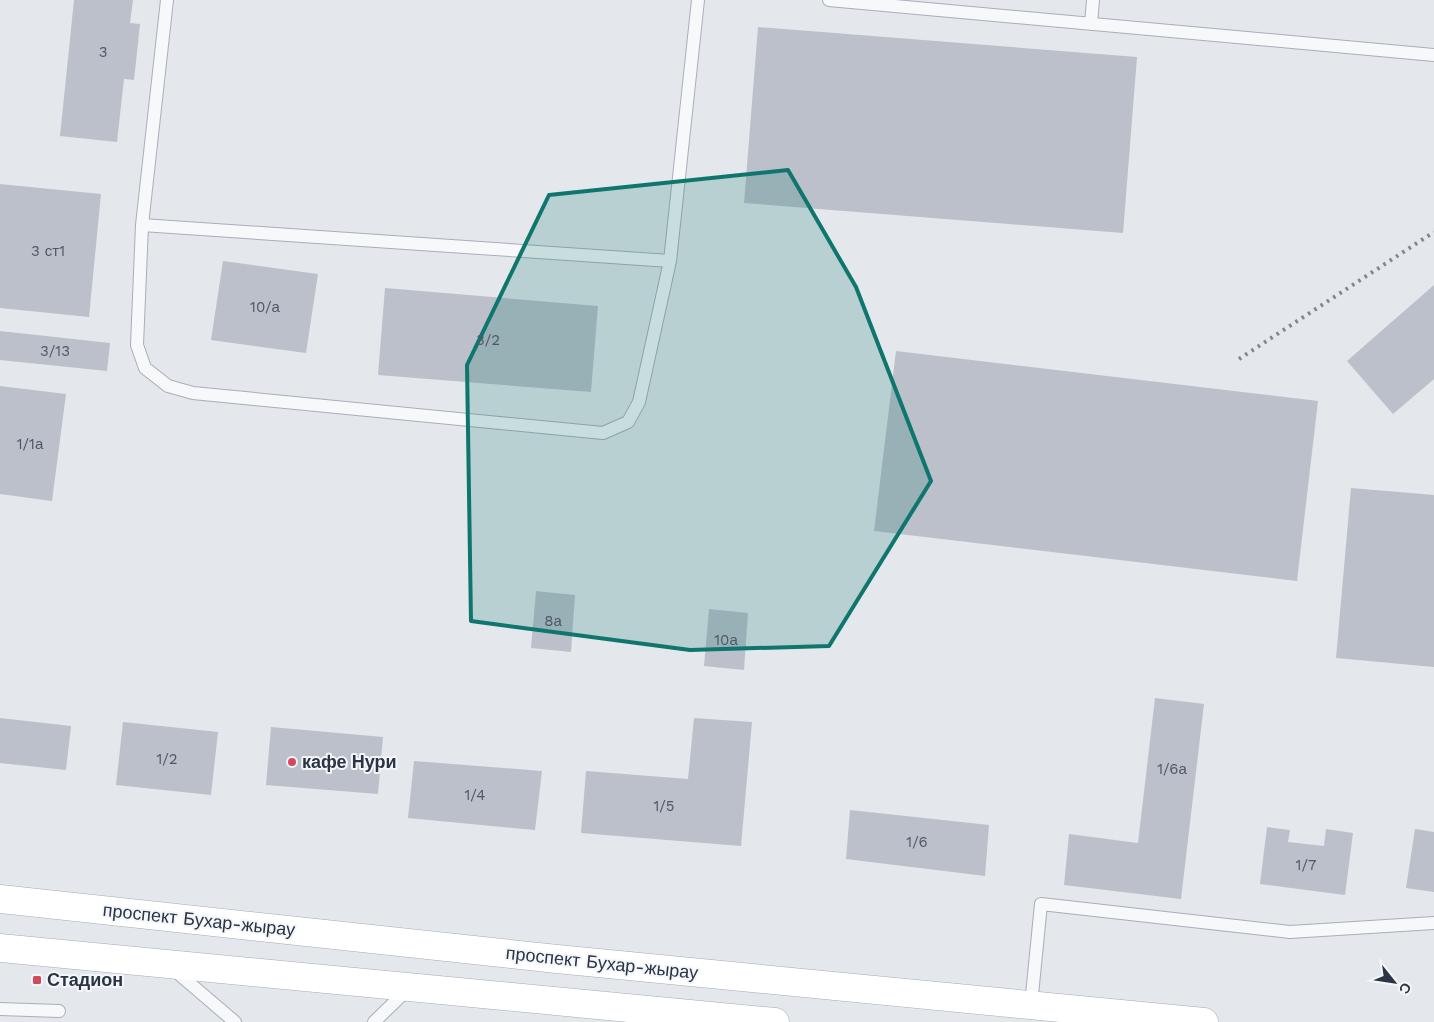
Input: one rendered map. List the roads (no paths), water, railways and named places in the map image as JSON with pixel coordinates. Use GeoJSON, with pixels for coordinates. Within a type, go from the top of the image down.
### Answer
{"type":"FeatureCollection","features":[{"type":"Feature","properties":{"kind":"main road","name":"проспект Бухар-жырау"},"geometry":{"type":"LineString","coordinates":[[0,899],[547,958],[1030,1013],[1204,1022]]}},
{"type":"Feature","properties":{"kind":"main road"},"geometry":{"type":"LineString","coordinates":[[0,948],[775,1022]]}},
{"type":"Feature","properties":{"kind":"lane"},"geometry":{"type":"LineString","coordinates":[[167,0],[142,226],[137,345],[145,368],[168,386],[193,393],[603,433],[628,422],[639,402],[670,261],[698,0]]}},
{"type":"Feature","properties":{"kind":"lane"},"geometry":{"type":"LineString","coordinates":[[829,0],[1434,55]]}},
{"type":"Feature","properties":{"kind":"lane"},"geometry":{"type":"LineString","coordinates":[[1091,24],[1093,0]]}},
{"type":"Feature","properties":{"kind":"lane"},"geometry":{"type":"LineString","coordinates":[[142,226],[670,261]]}},
{"type":"Feature","properties":{"kind":"lane"},"geometry":{"type":"LineString","coordinates":[[1030,1013],[1041,904],[1290,932],[1434,923]]}},
{"type":"Feature","properties":{"kind":"lane"},"geometry":{"type":"LineString","coordinates":[[167,964],[235,1022]]}},
{"type":"Feature","properties":{"kind":"lane"},"geometry":{"type":"LineString","coordinates":[[374,1022],[410,987]]}},
{"type":"Feature","properties":{"kind":"lane"},"geometry":{"type":"LineString","coordinates":[[0,1009],[59,1011]]}},
{"type":"Feature","properties":{"kind":"railway"},"geometry":{"type":"LineString","coordinates":[[1239,359],[1434,232]]}},
{"type":"Feature","properties":{"kind":"place","name":"кафе Нури"},"geometry":{"type":"Point","coordinates":[292,762]}},
{"type":"Feature","properties":{"kind":"place","name":"Стадион"},"geometry":{"type":"Point","coordinates":[37,980]}}]}
